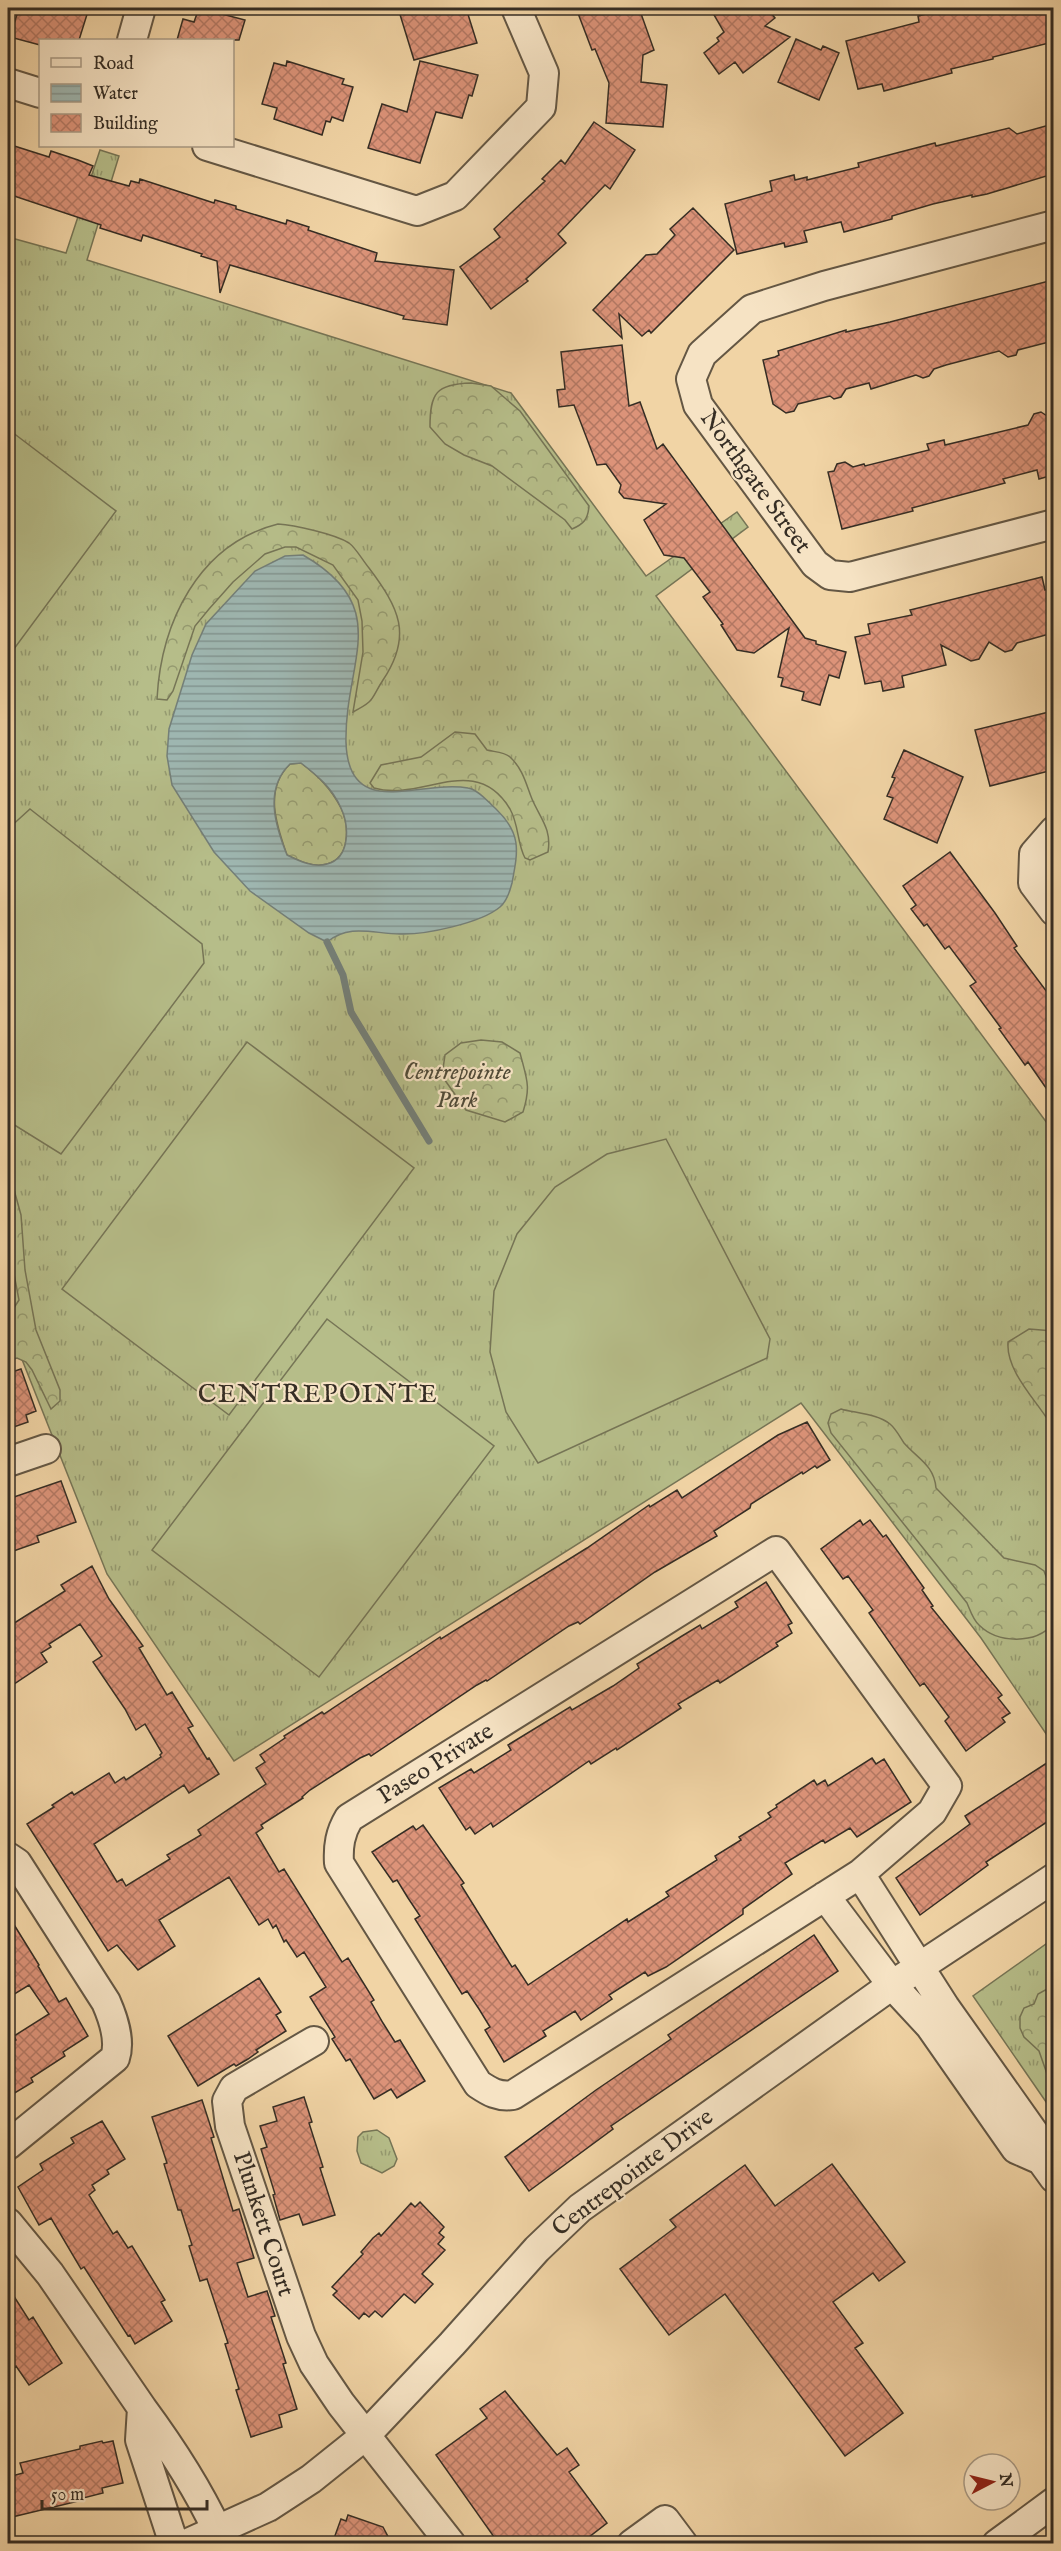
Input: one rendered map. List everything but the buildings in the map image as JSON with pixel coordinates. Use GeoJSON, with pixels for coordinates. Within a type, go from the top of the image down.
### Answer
{"type":"FeatureCollection","features":[{"type":"Feature","properties":{"kind":"street"},"geometry":{"type":"LineString","coordinates":[[132,39],[141,8]]}},
{"type":"Feature","properties":{"kind":"street"},"geometry":{"type":"LineString","coordinates":[[210,147],[417,211],[455,196],[541,107],[544,74],[516,8]]}},
{"type":"Feature","properties":{"kind":"street"},"geometry":{"type":"LineString","coordinates":[[8,83],[39,93]]}},
{"type":"Feature","properties":{"kind":"street","name":"Northgate Street"},"geometry":{"type":"LineString","coordinates":[[1053,225],[824,286],[752,309],[702,354],[692,379],[698,405],[815,564],[830,575],[850,577],[1053,524]]}},
{"type":"Feature","properties":{"kind":"street"},"geometry":{"type":"LineString","coordinates":[[1053,831],[1034,854],[1033,883],[1053,911]]}},
{"type":"Feature","properties":{"kind":"street"},"geometry":{"type":"LineString","coordinates":[[8,1462],[46,1449]]}},
{"type":"Feature","properties":{"kind":"street","name":"Paseo Private"},"geometry":{"type":"LineString","coordinates":[[776,1551],[947,1786],[932,1812],[860,1874],[513,2095],[502,2096],[478,2084],[355,1890],[339,1863],[338,1850],[340,1837],[349,1818],[776,1551]]}},
{"type":"Feature","properties":{"kind":"street"},"geometry":{"type":"LineString","coordinates":[[8,1857],[17,1863],[106,2002],[113,2017],[117,2047],[115,2058],[8,2145]]}},
{"type":"Feature","properties":{"kind":"street"},"geometry":{"type":"LineString","coordinates":[[860,1874],[945,2007],[1037,2137],[1047,2169]]}},
{"type":"Feature","properties":{"kind":"street","name":"Centrepointe Drive"},"geometry":{"type":"LineString","coordinates":[[186,2544],[268,2507],[311,2479],[366,2435],[452,2344],[530,2255],[580,2208],[892,1985],[1053,1878]]}},
{"type":"Feature","properties":{"kind":"street"},"geometry":{"type":"LineString","coordinates":[[825,1896],[892,1985],[930,2026],[1016,2149],[1047,2169]]}},
{"type":"Feature","properties":{"kind":"street","name":"Plunkett Court"},"geometry":{"type":"LineString","coordinates":[[314,2041],[234,2088],[227,2101],[230,2126],[301,2336],[314,2364],[451,2544]]}},
{"type":"Feature","properties":{"kind":"street"},"geometry":{"type":"LineString","coordinates":[[8,2223],[50,2274],[161,2433],[205,2505],[217,2530]]}},
{"type":"Feature","properties":{"kind":"street"},"geometry":{"type":"LineString","coordinates":[[142,2408],[140,2440],[174,2544]]}},
{"type":"Feature","properties":{"kind":"street"},"geometry":{"type":"LineString","coordinates":[[1010,2540],[1053,2502]]}},
{"type":"Feature","properties":{"kind":"street"},"geometry":{"type":"LineString","coordinates":[[632,2544],[665,2520],[683,2544]]}},
{"type":"Feature","properties":{"kind":"green space","name":"Centrepointe Park"},"geometry":{"type":"Polygon","coordinates":[[[100,150],[119,156],[87,260],[511,393],[646,576],[737,512],[748,527],[656,596],[1053,1131],[1053,1744],[981,1638],[801,1403],[234,1761],[107,1574],[8,1324],[8,237],[66,253],[100,150]]]}},
{"type":"Feature","properties":{"kind":"green space"},"geometry":{"type":"Polygon","coordinates":[[[471,383],[491,386],[520,411],[589,506],[588,514],[580,525],[572,529],[565,520],[492,466],[464,455],[445,444],[430,427],[431,406],[437,393],[443,388],[471,383]]]}},
{"type":"Feature","properties":{"kind":"green space"},"geometry":{"type":"Polygon","coordinates":[[[8,429],[116,511],[8,657],[8,429]]]}},
{"type":"Feature","properties":{"kind":"green space"},"geometry":{"type":"Polygon","coordinates":[[[278,524],[314,530],[349,543],[379,582],[395,609],[400,635],[398,649],[372,699],[353,712],[363,652],[362,621],[358,600],[333,565],[296,547],[285,547],[265,554],[233,582],[209,609],[195,626],[173,691],[167,700],[157,699],[166,642],[189,590],[206,568],[226,549],[250,534],[278,524]]]}},
{"type":"Feature","properties":{"kind":"green space"},"geometry":{"type":"Polygon","coordinates":[[[455,732],[475,734],[487,750],[505,754],[518,767],[545,824],[549,844],[548,852],[530,860],[525,858],[510,809],[496,792],[481,783],[447,782],[392,791],[374,788],[370,783],[381,765],[421,757],[455,732]]]}},
{"type":"Feature","properties":{"kind":"green space"},"geometry":{"type":"Polygon","coordinates":[[[301,763],[328,788],[344,815],[346,840],[344,848],[335,861],[327,864],[302,862],[287,855],[279,831],[275,807],[277,784],[290,764],[301,763]]]}},
{"type":"Feature","properties":{"kind":"green space"},"geometry":{"type":"Polygon","coordinates":[[[30,809],[202,944],[204,963],[61,1154],[8,1121],[8,829],[30,809]]]}},
{"type":"Feature","properties":{"kind":"green space"},"geometry":{"type":"Polygon","coordinates":[[[481,1040],[502,1042],[520,1053],[525,1070],[527,1096],[523,1112],[505,1122],[466,1110],[442,1076],[445,1055],[461,1043],[481,1040]]]}},
{"type":"Feature","properties":{"kind":"green space"},"geometry":{"type":"Polygon","coordinates":[[[247,1042],[414,1168],[229,1415],[62,1289],[247,1042]]]}},
{"type":"Feature","properties":{"kind":"green space"},"geometry":{"type":"Polygon","coordinates":[[[666,1139],[770,1339],[767,1358],[538,1463],[506,1412],[490,1352],[494,1291],[517,1234],[555,1187],[607,1154],[666,1139]]]}},
{"type":"Feature","properties":{"kind":"green space"},"geometry":{"type":"Polygon","coordinates":[[[8,1168],[21,1215],[25,1270],[36,1330],[60,1390],[60,1401],[51,1409],[26,1362],[17,1358],[8,1361],[8,1317],[19,1300],[8,1243],[8,1168]]]}},
{"type":"Feature","properties":{"kind":"green space"},"geometry":{"type":"Polygon","coordinates":[[[327,1319],[494,1446],[319,1677],[152,1550],[327,1319]]]}},
{"type":"Feature","properties":{"kind":"green space"},"geometry":{"type":"Polygon","coordinates":[[[1029,1329],[1053,1331],[1053,1421],[1046,1417],[1021,1382],[1008,1352],[1008,1342],[1029,1329]]]}},
{"type":"Feature","properties":{"kind":"green space"},"geometry":{"type":"Polygon","coordinates":[[[841,1409],[873,1416],[890,1424],[904,1443],[929,1468],[936,1488],[1004,1558],[1035,1565],[1044,1571],[1053,1595],[1053,1624],[1046,1631],[1027,1638],[1006,1638],[996,1636],[977,1623],[967,1603],[831,1433],[828,1423],[831,1414],[841,1409]]]}},
{"type":"Feature","properties":{"kind":"green space"},"geometry":{"type":"Polygon","coordinates":[[[1053,1939],[1053,2112],[973,1996],[1053,1939]]]}},
{"type":"Feature","properties":{"kind":"green space"},"geometry":{"type":"Polygon","coordinates":[[[1047,1989],[1053,1991],[1053,2018],[1049,2034],[1053,2044],[1053,2091],[1039,2051],[1024,2037],[1020,2028],[1020,2017],[1024,2008],[1034,2004],[1038,1994],[1047,1989]]]}},
{"type":"Feature","properties":{"kind":"green space"},"geometry":{"type":"Polygon","coordinates":[[[377,2130],[389,2138],[397,2159],[394,2166],[382,2173],[361,2163],[357,2151],[358,2137],[363,2132],[377,2130]]]}},
{"type":"Feature","properties":{"kind":"water"},"geometry":{"type":"Polygon","coordinates":[[[303,555],[331,575],[348,595],[357,616],[358,638],[347,714],[346,743],[350,767],[360,782],[373,790],[390,792],[449,787],[472,789],[496,809],[510,827],[516,843],[512,883],[504,902],[491,913],[467,923],[438,930],[411,934],[353,931],[336,936],[327,942],[309,933],[250,891],[214,852],[172,785],[167,756],[169,729],[192,655],[206,624],[255,571],[285,556],[303,555]],[[301,763],[290,764],[277,785],[274,808],[279,832],[287,855],[307,863],[327,864],[335,861],[344,848],[346,823],[344,815],[333,794],[324,783],[301,763]]]}},
{"type":"Feature","properties":{"kind":"waterway"},"geometry":{"type":"LineString","coordinates":[[327,942],[343,975],[351,1012],[429,1141]]}},
{"type":"Feature","properties":{"kind":"district","name":"CENTREPOINTE"},"geometry":{"type":"Point","coordinates":[318,1394]}}]}
